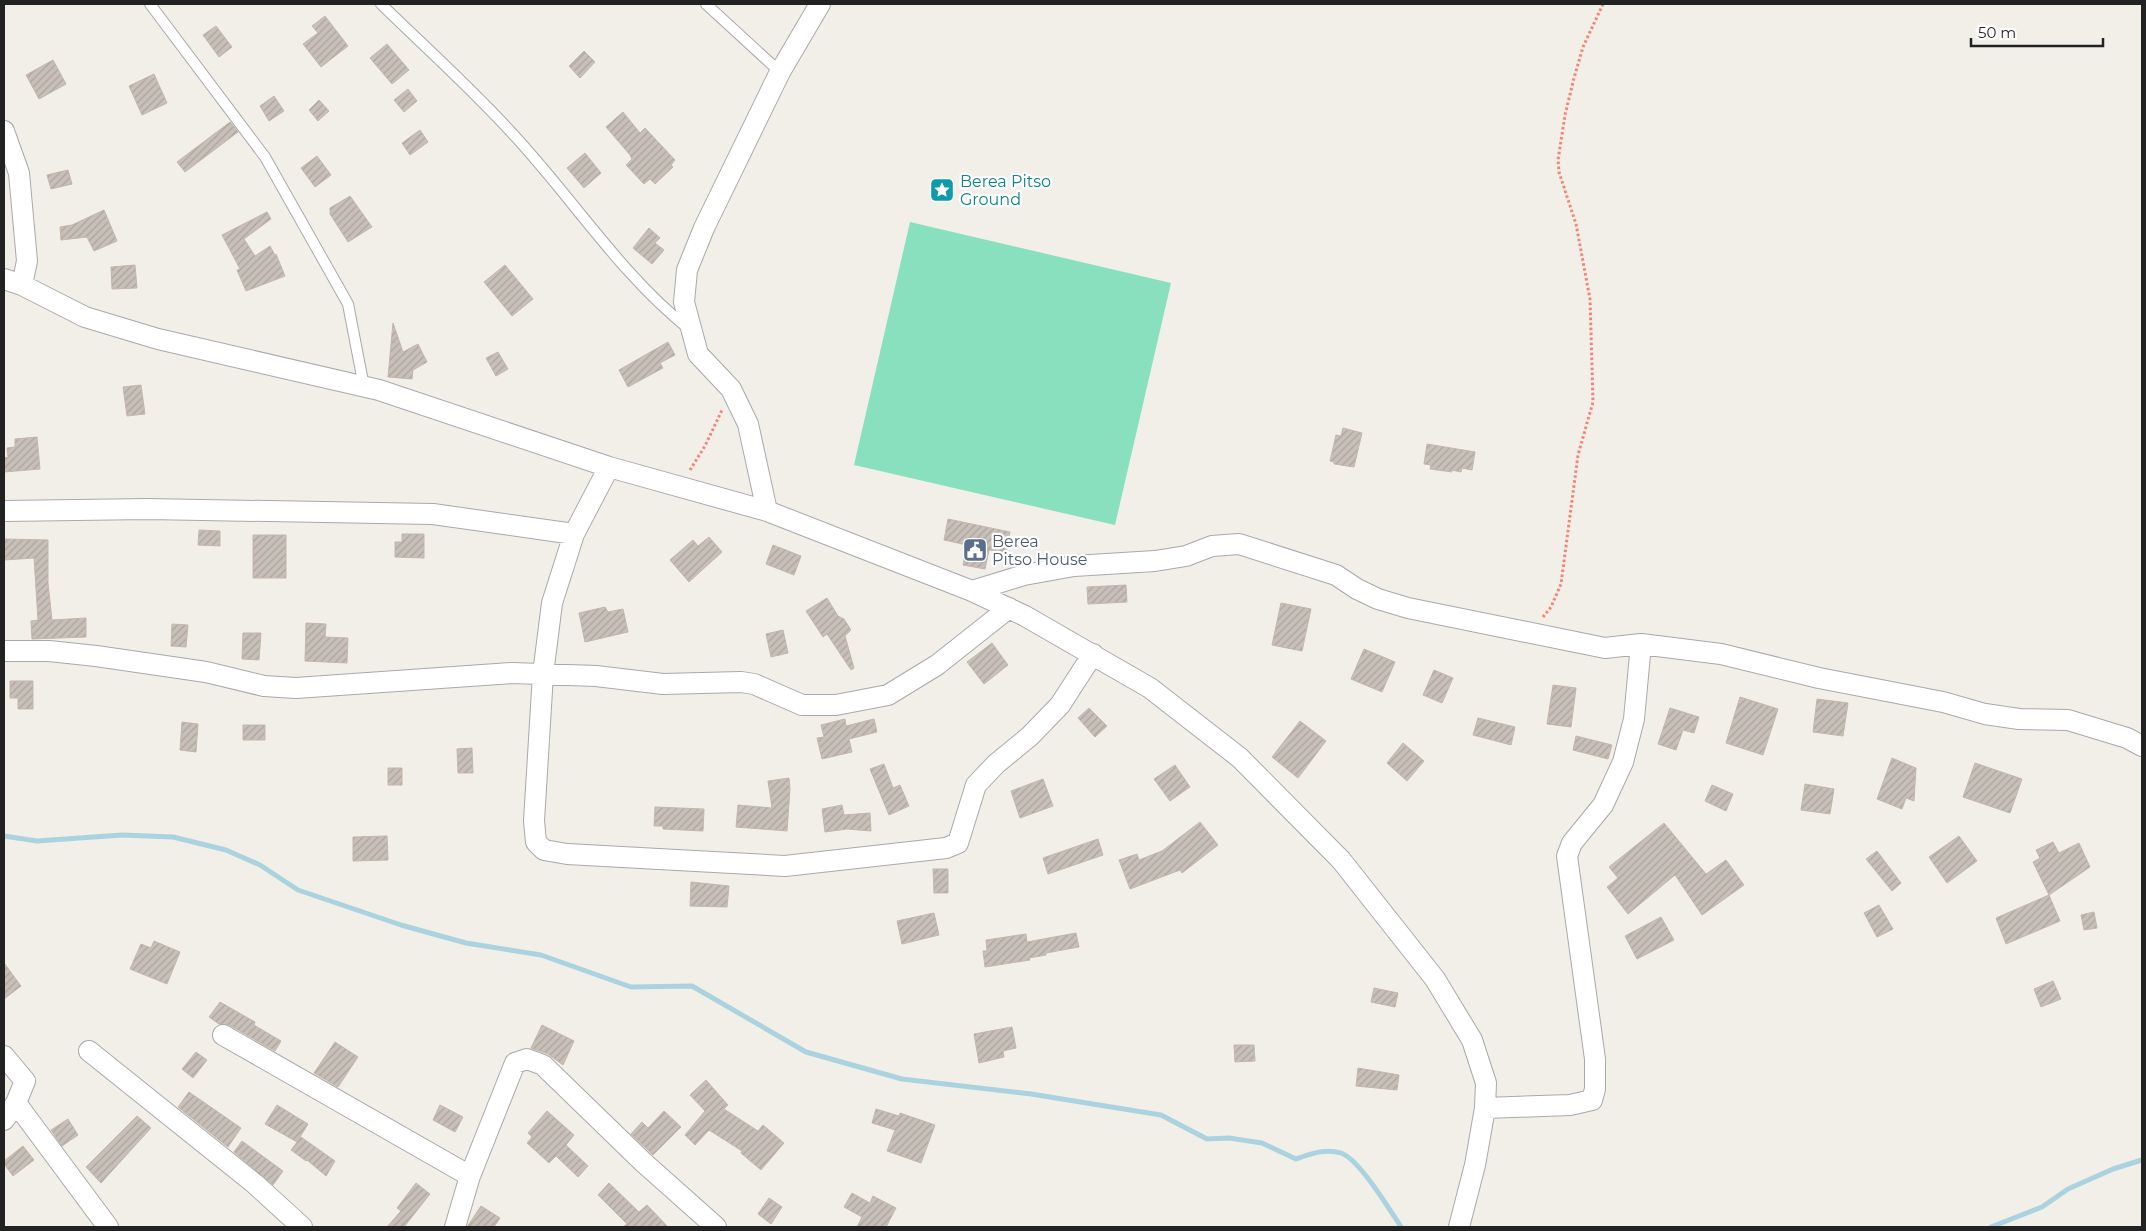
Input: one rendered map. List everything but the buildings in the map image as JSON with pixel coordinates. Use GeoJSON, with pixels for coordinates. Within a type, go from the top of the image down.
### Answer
{"type":"FeatureCollection","features":[{"type":"Feature","properties":{"kind":"street"},"geometry":{"type":"LineString","coordinates":[[767,511],[748,424],[731,389],[698,354],[684,302],[687,270],[704,228],[780,72],[820,4]]}},
{"type":"Feature","properties":{"kind":"street"},"geometry":{"type":"LineString","coordinates":[[4,131],[19,173],[27,261],[13,282],[85,318],[158,339],[364,387],[609,467],[767,511],[972,591],[1009,608],[1150,688],[1240,758],[1341,860],[1435,979],[1468,1033],[1480,1060],[1486,1083],[1485,1108],[1475,1165],[1459,1227]]}},
{"type":"Feature","properties":{"kind":"street"},"geometry":{"type":"LineString","coordinates":[[609,467],[574,534],[552,603],[543,674],[534,821],[536,842],[544,850],[567,854],[785,866],[946,848],[958,843],[976,785],[996,764],[1030,736],[1060,705],[1093,654]]}},
{"type":"Feature","properties":{"kind":"street"},"geometry":{"type":"LineString","coordinates":[[4,511],[148,509],[433,514],[574,534]]}},
{"type":"Feature","properties":{"kind":"street"},"geometry":{"type":"LineString","coordinates":[[972,591],[1024,575],[1074,566],[1155,561],[1186,556],[1212,546],[1239,544],[1336,575],[1371,596],[1400,606],[1605,648],[1641,644],[1721,654],[1819,678],[1943,702],[1985,714],[2019,719],[2068,720],[2127,738],[2142,746]]}},
{"type":"Feature","properties":{"kind":"street"},"geometry":{"type":"LineString","coordinates":[[4,651],[49,651],[96,656],[206,672],[264,686],[296,688],[512,673],[543,674],[596,676],[663,684],[741,682],[754,684],[802,705],[836,705],[888,695],[912,682],[1009,608]]}},
{"type":"Feature","properties":{"kind":"street"},"geometry":{"type":"LineString","coordinates":[[1485,1108],[1570,1105],[1592,1100],[1595,1089],[1595,1059],[1567,856],[1572,842],[1603,805],[1623,762],[1634,719],[1641,644]]}},
{"type":"Feature","properties":{"kind":"street"},"geometry":{"type":"LineString","coordinates":[[223,1035],[470,1176]]}},
{"type":"Feature","properties":{"kind":"street"},"geometry":{"type":"LineString","coordinates":[[89,1051],[255,1184],[302,1227]]}},
{"type":"Feature","properties":{"kind":"street"},"geometry":{"type":"LineString","coordinates":[[4,1056],[25,1081],[16,1103],[4,1120]]}},
{"type":"Feature","properties":{"kind":"street"},"geometry":{"type":"LineString","coordinates":[[455,1227],[470,1176],[515,1063],[527,1059],[543,1065],[643,1162],[716,1227]]}},
{"type":"Feature","properties":{"kind":"street"},"geometry":{"type":"LineString","coordinates":[[16,1103],[108,1227]]}},
{"type":"Feature","properties":{"kind":"lane"},"geometry":{"type":"LineString","coordinates":[[150,4],[265,157],[348,304],[364,387]]}},
{"type":"Feature","properties":{"kind":"lane"},"geometry":{"type":"LineString","coordinates":[[381,4],[512,132],[627,272],[664,309],[691,332]]}},
{"type":"Feature","properties":{"kind":"lane"},"geometry":{"type":"LineString","coordinates":[[706,4],[780,72]]}},
{"type":"Feature","properties":{"kind":"path"},"geometry":{"type":"LineString","coordinates":[[1533,632],[1551,607],[1561,584],[1578,454],[1593,402],[1590,298],[1576,224],[1558,172],[1558,160],[1565,115],[1574,78],[1583,47],[1603,4]]}},
{"type":"Feature","properties":{"kind":"path"},"geometry":{"type":"LineString","coordinates":[[680,486],[705,446],[731,389]]}},
{"type":"Feature","properties":{"kind":"green space"},"geometry":{"type":"Polygon","coordinates":[[[910,222],[1171,283],[1115,525],[854,465],[910,222]]]}},
{"type":"Feature","properties":{"kind":"waterway"},"geometry":{"type":"LineString","coordinates":[[4,836],[37,841],[122,835],[173,837],[226,850],[260,865],[298,890],[401,925],[466,943],[541,955],[631,987],[692,986],[806,1052],[902,1079],[1031,1094],[1161,1115],[1207,1139],[1229,1138],[1262,1143],[1296,1159],[1324,1151],[1341,1153],[1348,1157],[1365,1175],[1401,1227]]}},
{"type":"Feature","properties":{"kind":"waterway"},"geometry":{"type":"LineString","coordinates":[[1991,1227],[2042,1207],[2068,1189],[2113,1169],[2142,1160]]}},
{"type":"Feature","properties":{"kind":"place","name":"Berea Pitso Ground"},"geometry":{"type":"Point","coordinates":[942,190]}},
{"type":"Feature","properties":{"kind":"place","name":"Berea Pitso House"},"geometry":{"type":"Point","coordinates":[975,550]}}]}
